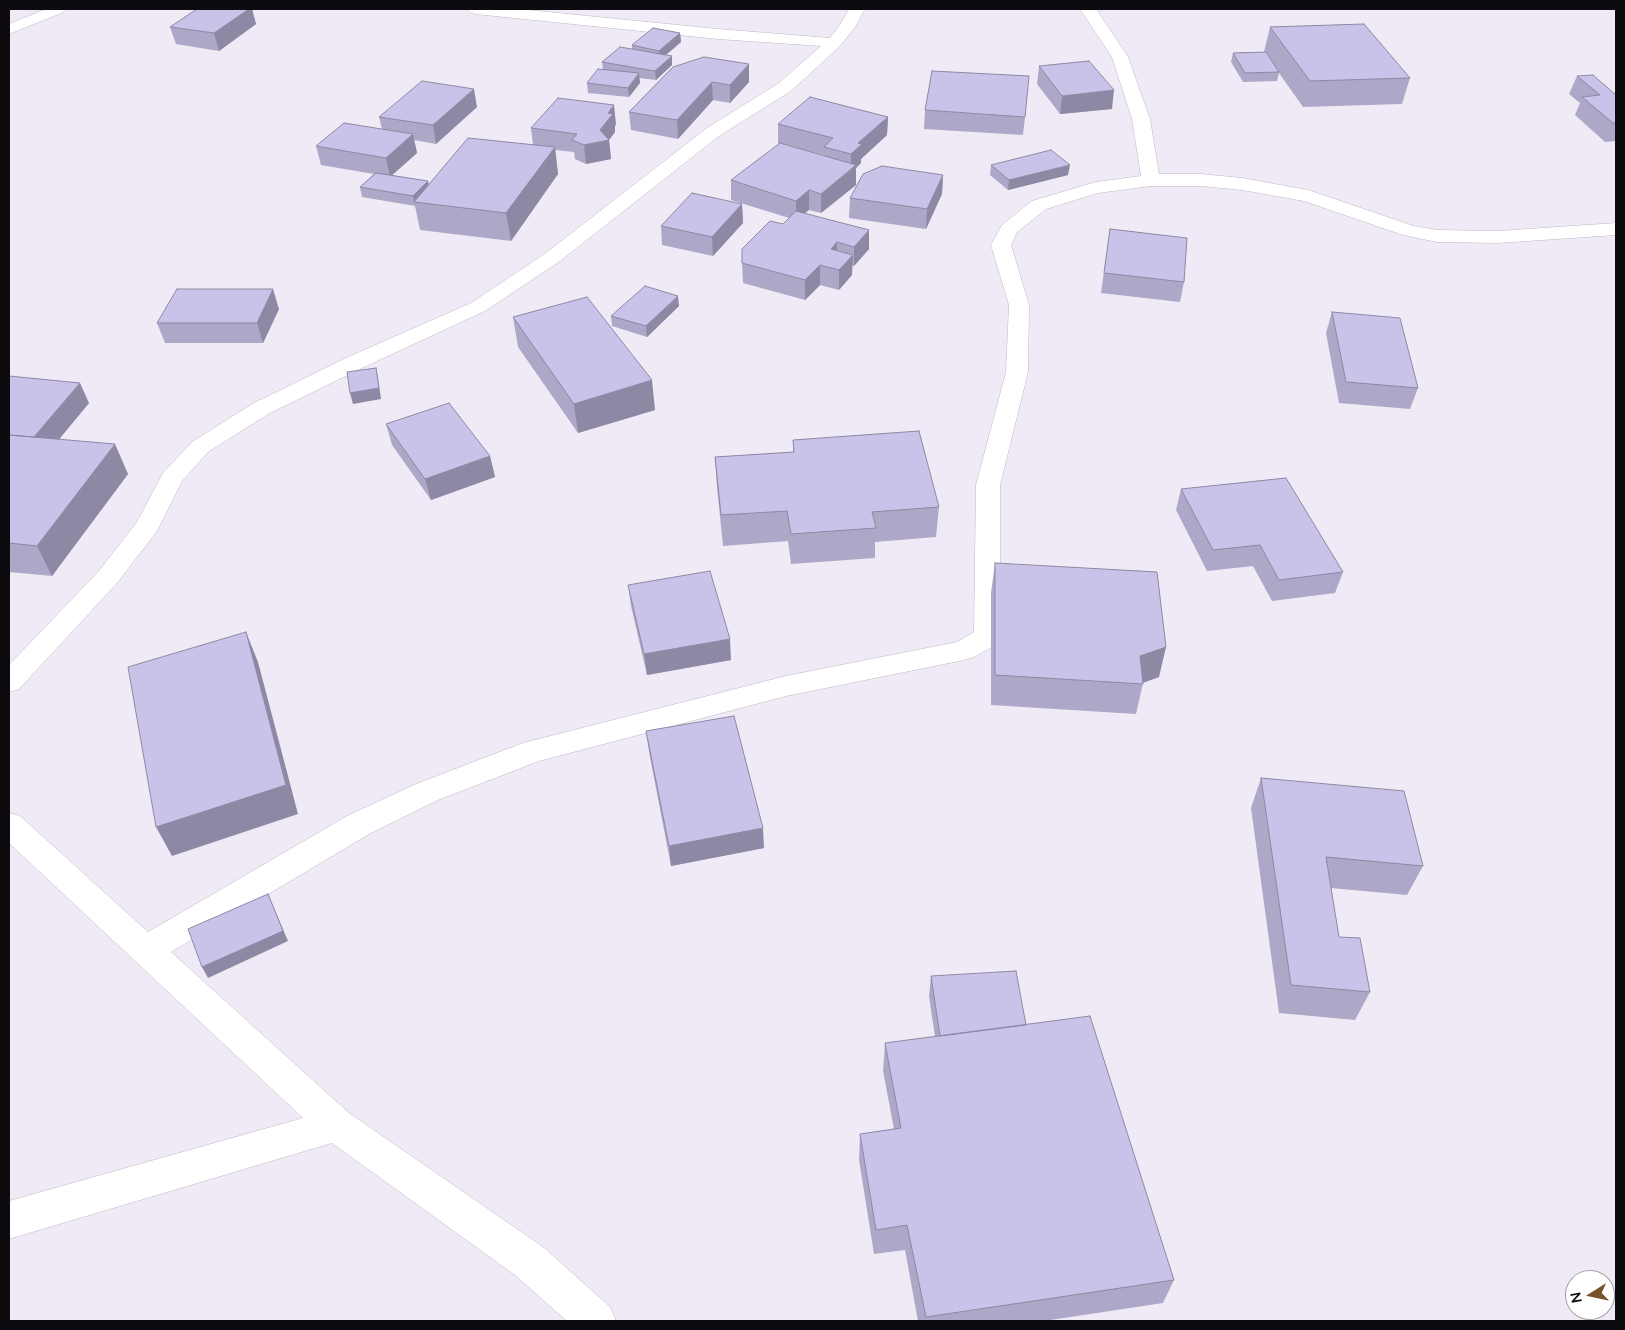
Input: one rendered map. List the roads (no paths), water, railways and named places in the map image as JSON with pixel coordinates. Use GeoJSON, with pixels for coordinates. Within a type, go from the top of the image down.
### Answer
{"type":"FeatureCollection","features":[{"type":"Feature","properties":{"kind":"street"},"geometry":{"type":"LineString","coordinates":[[12,24],[59,9]]}},
{"type":"Feature","properties":{"kind":"street"},"geometry":{"type":"LineString","coordinates":[[474,9],[718,34],[790,38],[834,43]]}},
{"type":"Feature","properties":{"kind":"street"},"geometry":{"type":"LineString","coordinates":[[9,682],[108,577],[148,525],[172,478],[200,447],[260,409],[354,363],[478,307],[553,257],[713,132],[784,87],[834,43],[848,27],[857,9]]}},
{"type":"Feature","properties":{"kind":"street"},"geometry":{"type":"LineString","coordinates":[[1088,9],[1120,57],[1142,119],[1151,180]]}},
{"type":"Feature","properties":{"kind":"street"},"geometry":{"type":"LineString","coordinates":[[145,951],[358,825],[427,792],[533,751],[786,686],[964,650],[988,637],[988,485],[1017,372],[1019,305],[1001,245],[1009,229],[1039,205],[1096,188],[1151,180],[1201,180],[1242,184],[1308,196],[1410,231],[1437,236],[1498,237],[1616,229]]}},
{"type":"Feature","properties":{"kind":"street"},"geometry":{"type":"LineString","coordinates":[[9,825],[336,1125],[529,1261],[596,1321]]}},
{"type":"Feature","properties":{"kind":"street"},"geometry":{"type":"LineString","coordinates":[[9,1220],[336,1125]]}}]}
